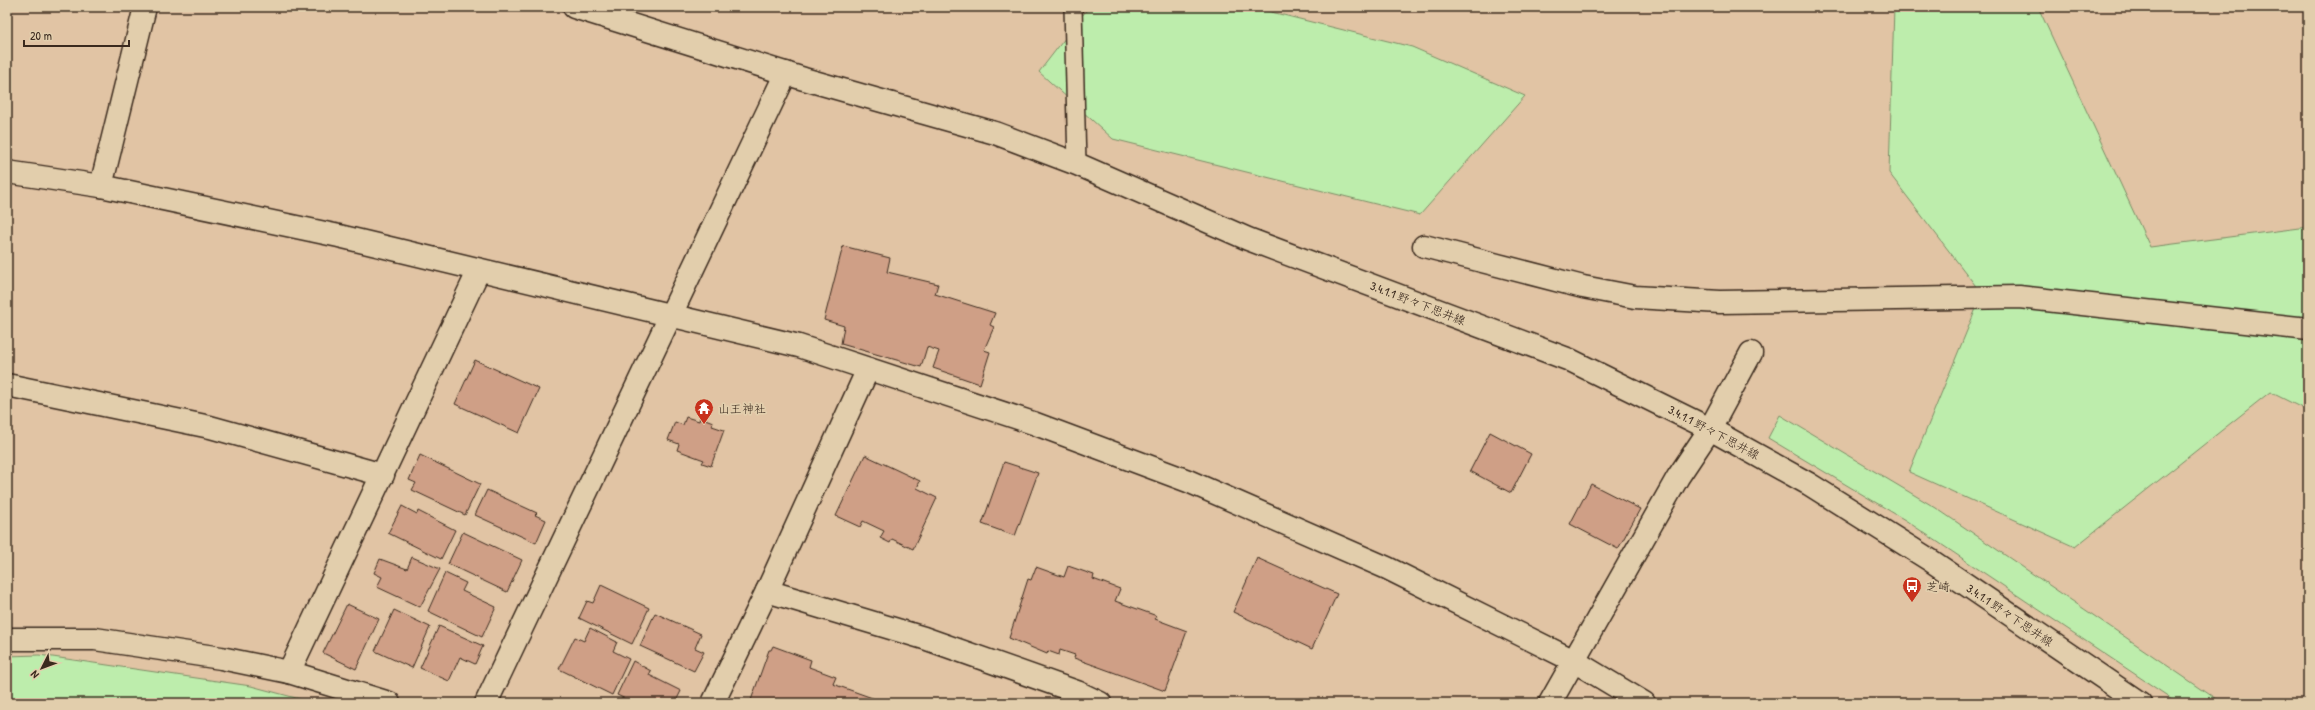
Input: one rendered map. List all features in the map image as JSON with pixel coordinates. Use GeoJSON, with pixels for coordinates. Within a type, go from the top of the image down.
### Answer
{"type":"FeatureCollection","features":[{"type":"Feature","properties":{"kind":"street"},"geometry":{"type":"LineString","coordinates":[[101,186],[145,7]]}},
{"type":"Feature","properties":{"kind":"street","name":"3.4.1.1 野々下思井線"},"geometry":{"type":"LineString","coordinates":[[574,7],[786,73],[995,133],[1077,164],[1248,239],[1570,360],[1710,429],[1809,484],[1930,560],[2140,703]]}},
{"type":"Feature","properties":{"kind":"street"},"geometry":{"type":"LineString","coordinates":[[486,703],[786,73]]}},
{"type":"Feature","properties":{"kind":"street"},"geometry":{"type":"LineString","coordinates":[[7,172],[101,186],[339,236],[799,346],[1033,423],[1188,481],[1387,568],[1574,661],[1644,703]]}},
{"type":"Feature","properties":{"kind":"street"},"geometry":{"type":"LineString","coordinates":[[1424,246],[1583,287],[1635,297],[1720,302],[2019,297],[2308,329]]}},
{"type":"Feature","properties":{"kind":"street"},"geometry":{"type":"LineString","coordinates":[[289,672],[479,270]]}},
{"type":"Feature","properties":{"kind":"street"},"geometry":{"type":"LineString","coordinates":[[1550,703],[1678,477],[1710,429],[1751,353]]}},
{"type":"Feature","properties":{"kind":"street"},"geometry":{"type":"LineString","coordinates":[[713,703],[767,590],[868,369]]}},
{"type":"Feature","properties":{"kind":"street"},"geometry":{"type":"LineString","coordinates":[[7,385],[210,427],[383,474]]}},
{"type":"Feature","properties":{"kind":"street"},"geometry":{"type":"LineString","coordinates":[[767,590],[924,638],[1077,692],[1100,703]]}},
{"type":"Feature","properties":{"kind":"street"},"geometry":{"type":"LineString","coordinates":[[7,639],[95,639],[221,658],[289,672],[390,703]]}},
{"type":"Feature","properties":{"kind":"lane"},"geometry":{"type":"LineString","coordinates":[[1073,7],[1077,164]]}},
{"type":"Feature","properties":{"kind":"green space"},"geometry":{"type":"Polygon","coordinates":[[[1089,7],[1251,7],[1412,47],[1525,96],[1420,215],[1113,139],[1039,72],[1089,7]]]}},
{"type":"Feature","properties":{"kind":"green space"},"geometry":{"type":"Polygon","coordinates":[[[1894,7],[2038,7],[2150,247],[2308,227],[2308,411],[2270,392],[2075,547],[1909,472],[1982,294],[1889,173],[1894,7]]]}},
{"type":"Feature","properties":{"kind":"green space"},"geometry":{"type":"Polygon","coordinates":[[[1780,415],[1936,508],[2222,703],[2178,703],[1905,520],[1768,438],[1780,415]]]}},
{"type":"Feature","properties":{"kind":"green space"},"geometry":{"type":"Polygon","coordinates":[[[39,655],[251,686],[315,703],[7,703],[7,656],[39,655]]]}},
{"type":"Feature","properties":{"kind":"building"},"geometry":{"type":"Polygon","coordinates":[[[843,246],[890,258],[887,272],[938,284],[935,294],[995,313],[990,325],[994,327],[984,350],[990,352],[980,384],[933,368],[939,351],[927,347],[921,367],[841,344],[844,326],[824,320],[843,246]]]}},
{"type":"Feature","properties":{"kind":"building"},"geometry":{"type":"Polygon","coordinates":[[[475,360],[539,389],[519,433],[455,404],[475,360]]]}},
{"type":"Feature","properties":{"kind":"building"},"geometry":{"type":"Polygon","coordinates":[[[686,417],[699,421],[700,417],[713,422],[712,426],[724,430],[711,466],[702,463],[704,460],[677,450],[679,444],[668,440],[675,422],[683,425],[686,417]]]}},
{"type":"Feature","properties":{"kind":"building"},"geometry":{"type":"Polygon","coordinates":[[[1490,432],[1531,454],[1511,493],[1470,471],[1490,432]]]}},
{"type":"Feature","properties":{"kind":"building"},"geometry":{"type":"Polygon","coordinates":[[[420,455],[480,484],[465,515],[412,490],[416,483],[409,480],[420,455]]]}},
{"type":"Feature","properties":{"kind":"building"},"geometry":{"type":"Polygon","coordinates":[[[865,455],[920,481],[917,488],[937,498],[913,549],[892,539],[890,543],[880,538],[884,531],[863,521],[860,527],[836,516],[865,455]]]}},
{"type":"Feature","properties":{"kind":"building"},"geometry":{"type":"Polygon","coordinates":[[[1004,462],[1038,473],[1015,536],[982,524],[1004,462]]]}},
{"type":"Feature","properties":{"kind":"building"},"geometry":{"type":"Polygon","coordinates":[[[1591,484],[1640,509],[1618,549],[1570,524],[1591,484]]]}},
{"type":"Feature","properties":{"kind":"building"},"geometry":{"type":"Polygon","coordinates":[[[487,490],[537,513],[535,515],[546,520],[536,543],[475,515],[487,490]]]}},
{"type":"Feature","properties":{"kind":"building"},"geometry":{"type":"Polygon","coordinates":[[[402,506],[417,514],[418,511],[455,530],[441,559],[388,533],[402,506]]]}},
{"type":"Feature","properties":{"kind":"building"},"geometry":{"type":"Polygon","coordinates":[[[463,532],[522,560],[507,592],[448,564],[463,532]]]}},
{"type":"Feature","properties":{"kind":"building"},"geometry":{"type":"Polygon","coordinates":[[[412,557],[440,569],[420,607],[377,587],[382,577],[374,573],[380,559],[407,569],[412,557]]]}},
{"type":"Feature","properties":{"kind":"building"},"geometry":{"type":"Polygon","coordinates":[[[1257,558],[1337,594],[1312,649],[1233,612],[1257,558]]]}},
{"type":"Feature","properties":{"kind":"building"},"geometry":{"type":"Polygon","coordinates":[[[1068,566],[1094,575],[1093,579],[1120,589],[1115,601],[1157,616],[1155,619],[1187,631],[1165,691],[1074,658],[1075,655],[1060,650],[1059,655],[1048,651],[1047,654],[1009,638],[1028,579],[1031,580],[1036,567],[1064,577],[1068,566]]]}},
{"type":"Feature","properties":{"kind":"building"},"geometry":{"type":"Polygon","coordinates":[[[445,573],[466,583],[462,591],[496,607],[482,637],[428,611],[445,573]]]}},
{"type":"Feature","properties":{"kind":"building"},"geometry":{"type":"Polygon","coordinates":[[[601,585],[649,608],[632,644],[579,618],[587,601],[593,603],[601,585]]]}},
{"type":"Feature","properties":{"kind":"building"},"geometry":{"type":"Polygon","coordinates":[[[347,604],[379,619],[356,669],[323,653],[347,604]]]}},
{"type":"Feature","properties":{"kind":"building"},"geometry":{"type":"Polygon","coordinates":[[[394,610],[430,627],[412,668],[375,651],[394,610]]]}},
{"type":"Feature","properties":{"kind":"building"},"geometry":{"type":"Polygon","coordinates":[[[655,613],[701,634],[695,648],[704,652],[694,671],[640,646],[655,613]]]}},
{"type":"Feature","properties":{"kind":"building"},"geometry":{"type":"Polygon","coordinates":[[[439,626],[483,646],[475,664],[460,657],[449,681],[420,668],[439,626]]]}},
{"type":"Feature","properties":{"kind":"building"},"geometry":{"type":"Polygon","coordinates":[[[590,628],[617,642],[613,651],[629,659],[612,695],[559,669],[575,637],[584,641],[590,628]]]}},
{"type":"Feature","properties":{"kind":"building"},"geometry":{"type":"Polygon","coordinates":[[[773,646],[811,660],[809,667],[836,677],[833,684],[878,700],[876,703],[750,703],[769,650],[771,650],[773,646]]]}},
{"type":"Feature","properties":{"kind":"building"},"geometry":{"type":"Polygon","coordinates":[[[633,661],[651,671],[649,675],[681,691],[675,703],[634,703],[617,695],[633,661]]]}},
{"type":"Feature","properties":{"kind":"place","name":"山王神社"},"geometry":{"type":"Point","coordinates":[704,425]}},
{"type":"Feature","properties":{"kind":"place","name":"芝崎"},"geometry":{"type":"Point","coordinates":[1912,603]}}]}
